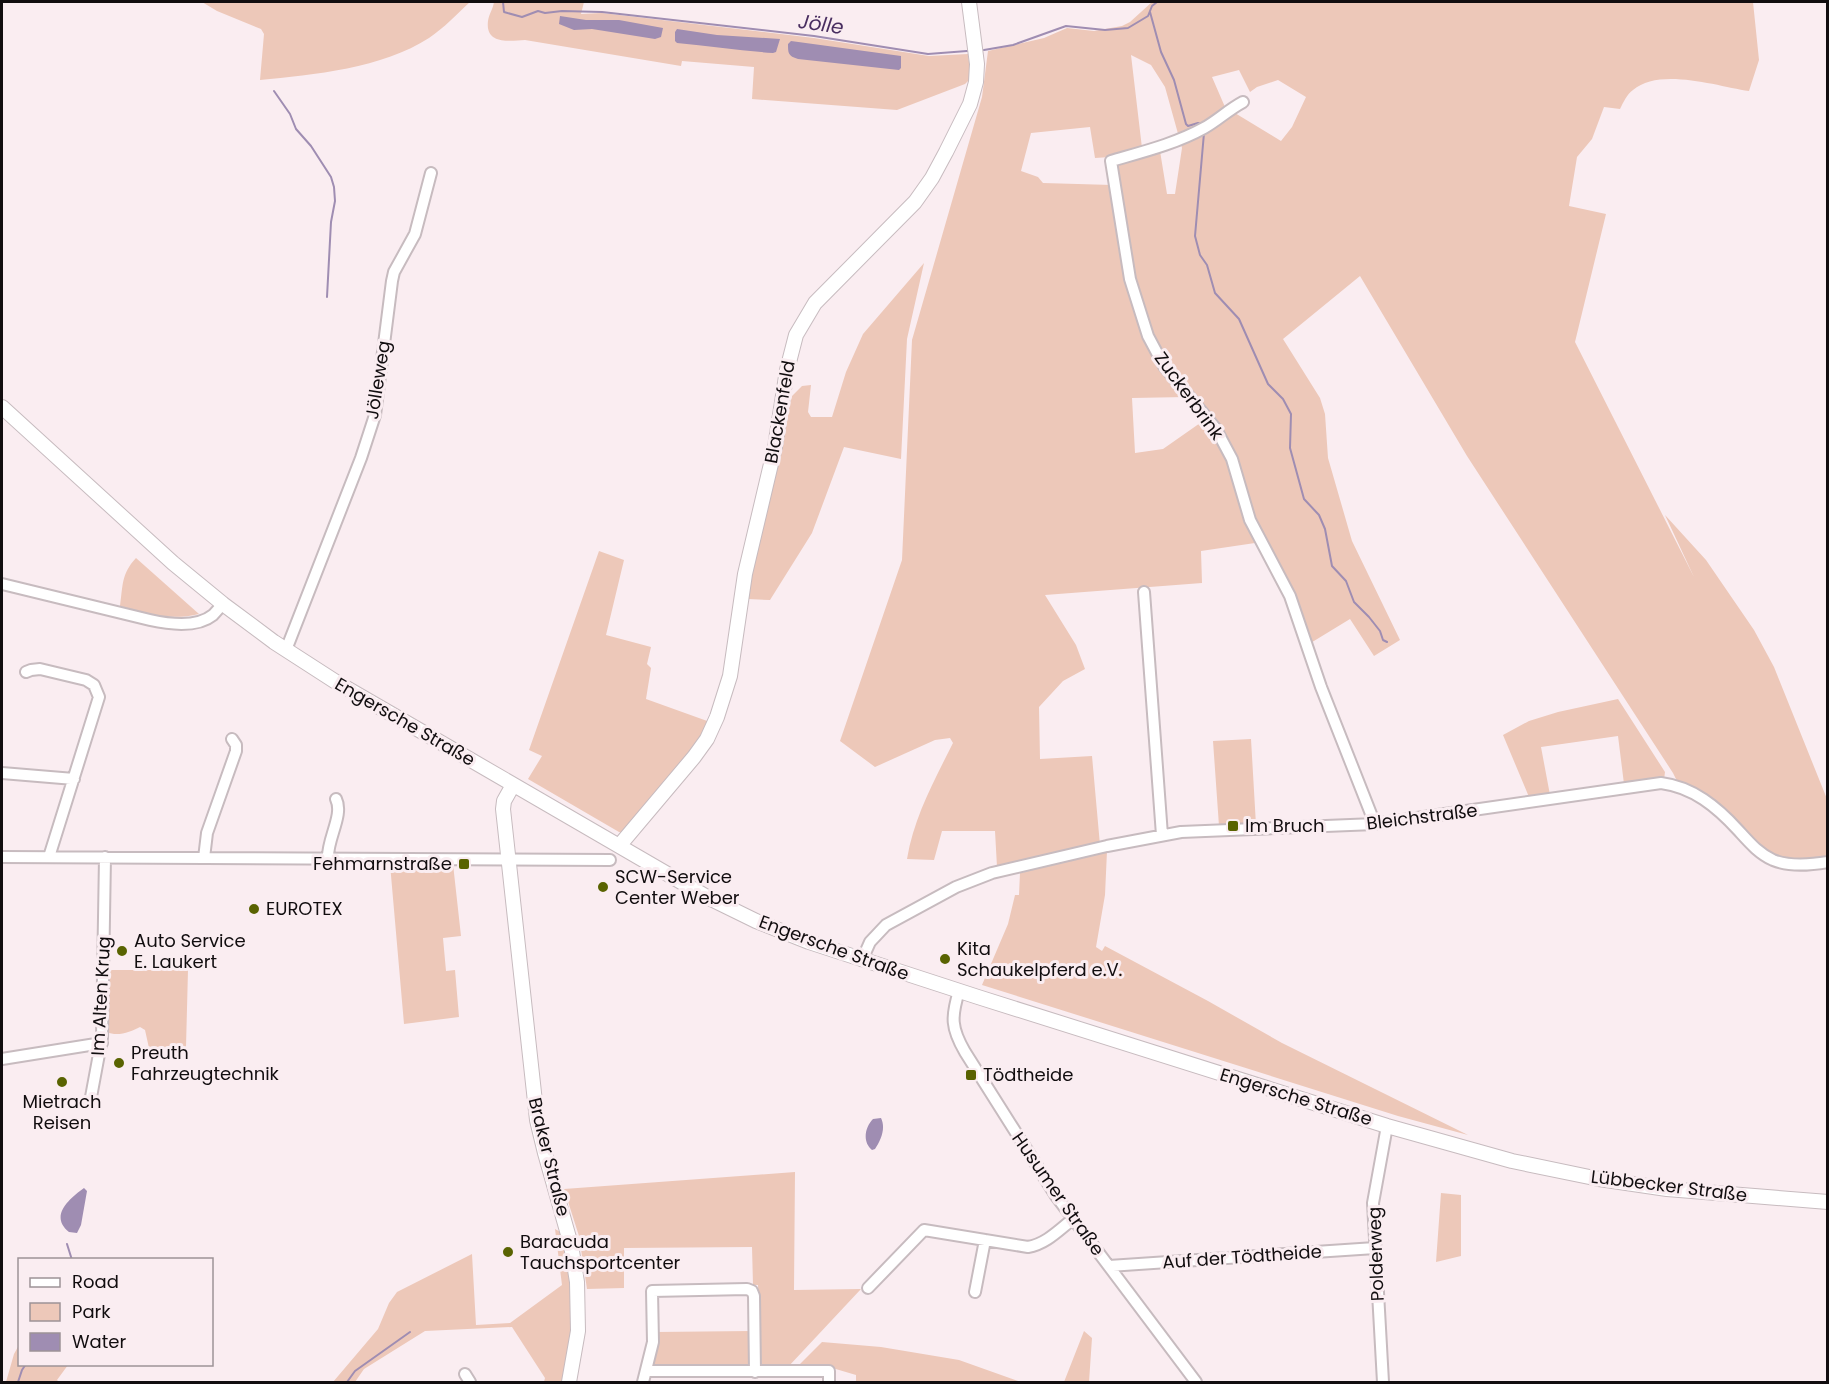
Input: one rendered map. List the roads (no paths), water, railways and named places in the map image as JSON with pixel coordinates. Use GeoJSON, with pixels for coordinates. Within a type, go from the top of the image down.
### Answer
{"type":"FeatureCollection","features":[{"type":"Feature","properties":{"kind":"main road","name":"Blackenfeld"},"geometry":{"type":"LineString","coordinates":[[620,846],[707,739],[717,717],[730,676],[745,574],[775,447],[787,370],[796,335],[815,303],[915,202],[942,161],[970,104],[976,82],[976,58],[969,2]]}},
{"type":"Feature","properties":{"kind":"main road","name":"Engersche Straße"},"geometry":{"type":"LineString","coordinates":[[2,406],[173,563],[223,604],[286,650],[336,682],[707,897],[756,921],[862,960],[1387,1126],[1512,1161]]}},
{"type":"Feature","properties":{"kind":"main road","name":"Braker Straße"},"geometry":{"type":"LineString","coordinates":[[513,785],[503,805],[537,1120],[570,1239],[577,1282],[578,1331],[569,1383]]}},
{"type":"Feature","properties":{"kind":"main road","name":"Lübbecker Straße"},"geometry":{"type":"LineString","coordinates":[[1512,1161],[1599,1179],[1667,1189],[1827,1202]]}},
{"type":"Feature","properties":{"kind":"street","name":"Zuckerbrink"},"geometry":{"type":"LineString","coordinates":[[1242,102],[1204,128],[1172,143],[1111,161],[1130,279],[1138,309],[1157,354],[1183,390],[1216,429],[1232,459],[1250,520],[1290,596],[1321,687],[1375,824]]}},
{"type":"Feature","properties":{"kind":"street","name":"Jölleweg"},"geometry":{"type":"LineString","coordinates":[[286,650],[361,458],[375,415],[394,272],[415,234],[431,173]]}},
{"type":"Feature","properties":{"kind":"street"},"geometry":{"type":"LineString","coordinates":[[2,584],[171,624],[206,619],[223,604]]}},
{"type":"Feature","properties":{"kind":"street"},"geometry":{"type":"LineString","coordinates":[[1144,592],[1162,835]]}},
{"type":"Feature","properties":{"kind":"street"},"geometry":{"type":"LineString","coordinates":[[26,672],[40,669],[86,680],[94,685],[98,692],[99,702],[49,857]]}},
{"type":"Feature","properties":{"kind":"street"},"geometry":{"type":"LineString","coordinates":[[204,858],[207,833],[236,751],[236,745],[232,739]]}},
{"type":"Feature","properties":{"kind":"street"},"geometry":{"type":"LineString","coordinates":[[2,773],[74,779]]}},
{"type":"Feature","properties":{"kind":"street","name":"Bleichstraße"},"geometry":{"type":"LineString","coordinates":[[862,960],[870,942],[886,925],[956,887],[992,873],[1162,835],[1181,832],[1375,824],[1661,783],[1690,791],[1707,800],[1724,814],[1755,849],[1775,861],[1808,865],[1827,862]]}},
{"type":"Feature","properties":{"kind":"street"},"geometry":{"type":"LineString","coordinates":[[328,858],[329,841],[339,810],[336,800]]}},
{"type":"Feature","properties":{"kind":"street"},"geometry":{"type":"LineString","coordinates":[[2,857],[610,860]]}},
{"type":"Feature","properties":{"kind":"street","name":"Im Alten Krug"},"geometry":{"type":"LineString","coordinates":[[91,1097],[102,1043],[105,857]]}},
{"type":"Feature","properties":{"kind":"street","name":"Husumer Straße"},"geometry":{"type":"LineString","coordinates":[[959,991],[953,1016],[960,1044],[1028,1153],[1073,1219],[1196,1383]]}},
{"type":"Feature","properties":{"kind":"street"},"geometry":{"type":"LineString","coordinates":[[2,1059],[102,1043]]}},
{"type":"Feature","properties":{"kind":"street","name":"Polderweg"},"geometry":{"type":"LineString","coordinates":[[1383,1383],[1373,1203],[1387,1126]]}},
{"type":"Feature","properties":{"kind":"street"},"geometry":{"type":"LineString","coordinates":[[868,1288],[924,1230],[1028,1247],[1037,1246],[1073,1219]]}},
{"type":"Feature","properties":{"kind":"street"},"geometry":{"type":"LineString","coordinates":[[975,1292],[985,1240]]}},
{"type":"Feature","properties":{"kind":"street","name":"Auf der Tödtheide"},"geometry":{"type":"LineString","coordinates":[[1109,1266],[1375,1248]]}},
{"type":"Feature","properties":{"kind":"street"},"geometry":{"type":"LineString","coordinates":[[643,1383],[653,1342],[652,1291],[747,1289],[752,1291],[754,1296],[755,1372]]}},
{"type":"Feature","properties":{"kind":"street"},"geometry":{"type":"LineString","coordinates":[[647,1371],[829,1371],[829,1383]]}},
{"type":"Feature","properties":{"kind":"water"},"geometry":{"type":"Polygon","coordinates":[[[560,16],[586,20],[619,20],[663,28],[661,37],[655,39],[592,29],[574,30],[559,24],[560,16]]]}},
{"type":"Feature","properties":{"kind":"water"},"geometry":{"type":"Polygon","coordinates":[[[677,29],[717,35],[780,39],[776,52],[749,51],[677,43],[675,32],[677,29]]]}},
{"type":"Feature","properties":{"kind":"water"},"geometry":{"type":"Polygon","coordinates":[[[791,41],[901,56],[901,68],[899,70],[798,59],[790,55],[788,44],[791,41]]]}},
{"type":"Feature","properties":{"kind":"water"},"geometry":{"type":"Polygon","coordinates":[[[881,1118],[882,1134],[875,1149],[872,1150],[866,1139],[867,1130],[873,1119],[881,1118]]]}},
{"type":"Feature","properties":{"kind":"water"},"geometry":{"type":"Polygon","coordinates":[[[84,1188],[87,1191],[81,1225],[77,1233],[69,1232],[61,1220],[63,1208],[84,1188]]]}},
{"type":"Feature","properties":{"kind":"waterway","name":"Jölle"},"geometry":{"type":"LineString","coordinates":[[503,2],[504,12],[522,17],[538,11],[545,13],[602,12],[814,36],[928,54],[967,51]]}},
{"type":"Feature","properties":{"kind":"waterway","name":"Jölle"},"geometry":{"type":"LineString","coordinates":[[984,50],[1013,45],[1066,26],[1105,30],[1128,28],[1148,16],[1152,6],[1157,2]]}},
{"type":"Feature","properties":{"kind":"waterway"},"geometry":{"type":"LineString","coordinates":[[1150,12],[1161,52],[1174,80],[1186,124],[1188,126],[1201,124]]}},
{"type":"Feature","properties":{"kind":"waterway"},"geometry":{"type":"LineString","coordinates":[[274,91],[290,114],[296,129],[311,146],[331,177],[334,187],[335,201],[331,222],[327,297]]}},
{"type":"Feature","properties":{"kind":"waterway"},"geometry":{"type":"LineString","coordinates":[[1204,133],[1195,236],[1200,255],[1207,265],[1215,293],[1239,319],[1268,384],[1283,399],[1291,414],[1290,448],[1304,499],[1319,515],[1325,529],[1332,566],[1346,581],[1354,602],[1369,617],[1380,631],[1383,640],[1387,642]]}},
{"type":"Feature","properties":{"kind":"waterway"},"geometry":{"type":"LineString","coordinates":[[67,1244],[71,1258]]}},
{"type":"Feature","properties":{"kind":"waterway"},"geometry":{"type":"LineString","coordinates":[[347,1382],[355,1371],[410,1332]]}},
{"type":"Feature","properties":{"kind":"waterway"},"geometry":{"type":"LineString","coordinates":[[18,1382],[25,1366]]}},
{"type":"Feature","properties":{"kind":"place","name":"Im Bruch"},"geometry":{"type":"Point","coordinates":[1233,826]}},
{"type":"Feature","properties":{"kind":"place","name":"Fehmarnstraße"},"geometry":{"type":"Point","coordinates":[464,864]}},
{"type":"Feature","properties":{"kind":"place","name":"SCW-Service Center Weber"},"geometry":{"type":"Point","coordinates":[603,887]}},
{"type":"Feature","properties":{"kind":"place","name":"EUROTEX"},"geometry":{"type":"Point","coordinates":[254,909]}},
{"type":"Feature","properties":{"kind":"place","name":"Auto Service E. Laukert"},"geometry":{"type":"Point","coordinates":[122,951]}},
{"type":"Feature","properties":{"kind":"place","name":"Kita Schaukelpferd e.V."},"geometry":{"type":"Point","coordinates":[945,959]}},
{"type":"Feature","properties":{"kind":"place","name":"Preuth Fahrzeugtechnik"},"geometry":{"type":"Point","coordinates":[119,1063]}},
{"type":"Feature","properties":{"kind":"place","name":"Tödtheide"},"geometry":{"type":"Point","coordinates":[971,1075]}},
{"type":"Feature","properties":{"kind":"place","name":"Mietrach Reisen"},"geometry":{"type":"Point","coordinates":[62,1082]}},
{"type":"Feature","properties":{"kind":"place","name":"Baracuda Tauchsportcenter"},"geometry":{"type":"Point","coordinates":[508,1252]}}]}
